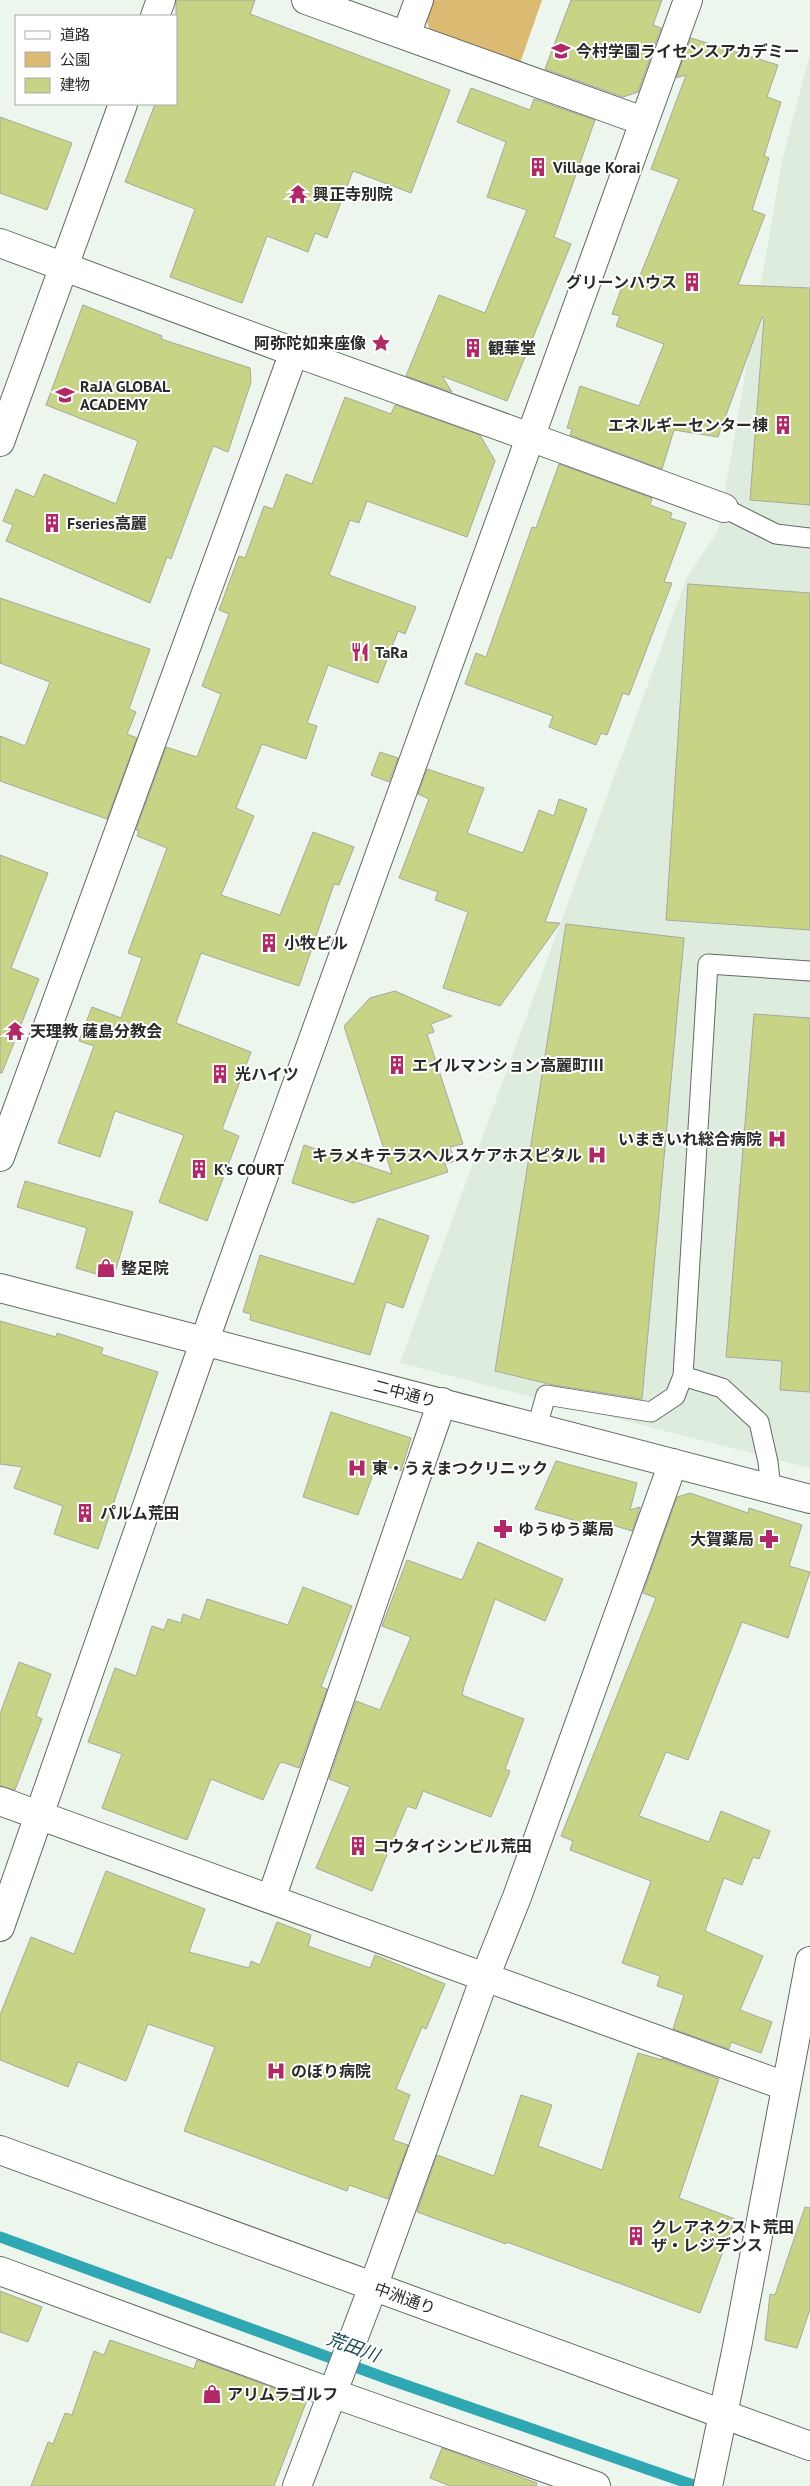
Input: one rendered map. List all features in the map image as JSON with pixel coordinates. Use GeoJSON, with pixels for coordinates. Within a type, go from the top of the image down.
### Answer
{"type":"FeatureCollection","features":[{"type":"Feature","properties":{"kind":"street"},"geometry":{"type":"LineString","coordinates":[[155,15],[161,0]]}},
{"type":"Feature","properties":{"kind":"street"},"geometry":{"type":"LineString","coordinates":[[306,0],[643,122]]}},
{"type":"Feature","properties":{"kind":"street"},"geometry":{"type":"LineString","coordinates":[[406,35],[418,0]]}},
{"type":"Feature","properties":{"kind":"street"},"geometry":{"type":"LineString","coordinates":[[0,1927],[206,1340],[688,0]]}},
{"type":"Feature","properties":{"kind":"street"},"geometry":{"type":"LineString","coordinates":[[0,442],[123,105]]}},
{"type":"Feature","properties":{"kind":"street"},"geometry":{"type":"LineString","coordinates":[[0,243],[724,508]]}},
{"type":"Feature","properties":{"kind":"street"},"geometry":{"type":"LineString","coordinates":[[0,1157],[294,352]]}},
{"type":"Feature","properties":{"kind":"street","name":"二中通り"},"geometry":{"type":"LineString","coordinates":[[0,1288],[206,1340],[810,1499]]}},
{"type":"Feature","properties":{"kind":"street"},"geometry":{"type":"LineString","coordinates":[[271,1899],[442,1402]]}},
{"type":"Feature","properties":{"kind":"street"},"geometry":{"type":"LineString","coordinates":[[297,2486],[373,2287],[485,1977],[517,1897],[674,1463]]}},
{"type":"Feature","properties":{"kind":"street"},"geometry":{"type":"LineString","coordinates":[[0,1801],[785,2086]]}},
{"type":"Feature","properties":{"kind":"street"},"geometry":{"type":"LineString","coordinates":[[711,2475],[810,1961]]}},
{"type":"Feature","properties":{"kind":"street","name":"中洲通り"},"geometry":{"type":"LineString","coordinates":[[0,2150],[810,2446]]}},
{"type":"Feature","properties":{"kind":"street"},"geometry":{"type":"LineString","coordinates":[[0,2271],[334,2387],[596,2486]]}},
{"type":"Feature","properties":{"kind":"lane"},"geometry":{"type":"LineString","coordinates":[[724,508],[776,534],[810,538]]}},
{"type":"Feature","properties":{"kind":"lane"},"geometry":{"type":"LineString","coordinates":[[537,1427],[546,1395],[651,1412],[674,1396],[683,1376],[708,964],[810,971]]}},
{"type":"Feature","properties":{"kind":"lane"},"geometry":{"type":"LineString","coordinates":[[683,1376],[722,1388],[759,1422],[768,1462],[771,1489]]}},
{"type":"Feature","properties":{"kind":"shaded area"},"geometry":{"type":"Polygon","coordinates":[[[810,54],[810,1468],[400,1363],[687,577],[718,531],[783,156],[810,54]]]}},
{"type":"Feature","properties":{"kind":"green space"},"geometry":{"type":"Polygon","coordinates":[[[433,0],[542,0],[519,66],[432,36],[426,19],[433,0]]]}},
{"type":"Feature","properties":{"kind":"building"},"geometry":{"type":"Polygon","coordinates":[[[176,0],[255,0],[250,14],[450,90],[411,193],[353,171],[327,238],[315,233],[308,252],[267,236],[242,303],[170,277],[195,209],[125,182],[155,105],[178,105],[178,15],[176,15],[176,0]]]}},
{"type":"Feature","properties":{"kind":"building"},"geometry":{"type":"Polygon","coordinates":[[[571,0],[662,0],[653,25],[661,28],[638,92],[623,97],[545,69],[571,0]]]}},
{"type":"Feature","properties":{"kind":"building"},"geometry":{"type":"Polygon","coordinates":[[[691,38],[778,65],[767,97],[781,102],[764,156],[769,158],[752,210],[765,215],[738,285],[810,288],[810,505],[750,500],[764,318],[762,317],[718,437],[674,430],[662,469],[570,435],[572,429],[567,428],[580,386],[639,406],[664,344],[616,326],[620,316],[612,314],[623,284],[635,288],[679,179],[651,169],[686,75],[676,78],[691,38]]]}},
{"type":"Feature","properties":{"kind":"building"},"geometry":{"type":"Polygon","coordinates":[[[471,88],[530,110],[534,99],[595,120],[554,237],[571,244],[507,401],[442,376],[452,392],[406,376],[439,295],[485,313],[527,210],[487,197],[506,142],[457,122],[471,88]]]}},
{"type":"Feature","properties":{"kind":"building"},"geometry":{"type":"Polygon","coordinates":[[[0,117],[72,143],[47,210],[0,193],[0,117]]]}},
{"type":"Feature","properties":{"kind":"building"},"geometry":{"type":"Polygon","coordinates":[[[83,305],[162,336],[161,339],[250,368],[251,382],[228,452],[213,446],[171,559],[167,557],[150,603],[6,541],[13,525],[3,521],[16,489],[34,497],[44,474],[116,504],[138,441],[46,405],[83,305]]]}},
{"type":"Feature","properties":{"kind":"building"},"geometry":{"type":"Polygon","coordinates":[[[345,397],[391,414],[395,405],[480,435],[495,461],[467,537],[367,501],[359,523],[350,520],[329,575],[416,607],[405,634],[398,631],[378,683],[328,665],[307,723],[317,726],[306,759],[262,744],[236,808],[254,816],[221,895],[280,915],[313,832],[354,847],[339,885],[334,884],[299,986],[201,953],[176,1023],[251,1052],[222,1129],[239,1136],[207,1221],[159,1202],[184,1135],[115,1111],[100,1157],[58,1143],[94,1046],[79,1041],[92,1007],[121,1018],[142,958],[128,953],[167,848],[137,836],[139,831],[136,830],[166,747],[197,757],[221,694],[202,686],[229,614],[219,610],[239,556],[245,558],[264,506],[273,509],[286,474],[312,484],[345,397]]]}},
{"type":"Feature","properties":{"kind":"building"},"geometry":{"type":"Polygon","coordinates":[[[559,464],[652,498],[650,505],[672,513],[670,518],[686,523],[664,582],[672,583],[629,695],[623,693],[607,735],[601,733],[596,745],[549,727],[553,716],[465,684],[476,653],[486,657],[532,527],[536,528],[559,464]]]}},
{"type":"Feature","properties":{"kind":"building"},"geometry":{"type":"Polygon","coordinates":[[[688,584],[810,593],[810,930],[666,920],[688,584]]]}},
{"type":"Feature","properties":{"kind":"building"},"geometry":{"type":"Polygon","coordinates":[[[0,598],[150,649],[129,709],[136,712],[127,734],[137,738],[107,819],[0,781],[0,736],[25,746],[50,682],[0,663],[0,598]]]}},
{"type":"Feature","properties":{"kind":"building"},"geometry":{"type":"Polygon","coordinates":[[[380,752],[398,758],[389,782],[371,775],[380,752]]]}},
{"type":"Feature","properties":{"kind":"building"},"geometry":{"type":"Polygon","coordinates":[[[427,769],[484,788],[467,833],[523,853],[539,810],[554,816],[559,799],[587,809],[545,922],[560,923],[500,1006],[443,988],[468,912],[435,900],[438,892],[399,878],[429,799],[418,794],[427,769]]]}},
{"type":"Feature","properties":{"kind":"building"},"geometry":{"type":"Polygon","coordinates":[[[0,855],[48,873],[11,968],[39,979],[2,1073],[0,1073],[0,855]]]}},
{"type":"Feature","properties":{"kind":"building","name":"キラメキテラスヘルスケアホスピタル"},"geometry":{"type":"Polygon","coordinates":[[[566,924],[684,938],[642,1399],[553,1385],[495,1371],[566,924]]]}},
{"type":"Feature","properties":{"kind":"building","name":"エイルマンション高麗町Ⅲ"},"geometry":{"type":"Polygon","coordinates":[[[395,991],[452,1016],[431,1024],[434,1032],[427,1034],[463,1144],[450,1147],[455,1161],[445,1164],[448,1172],[353,1203],[292,1183],[304,1145],[392,1174],[344,1026],[370,998],[395,991]]]}},
{"type":"Feature","properties":{"kind":"building","name":"いまきいれ総合病院"},"geometry":{"type":"Polygon","coordinates":[[[754,1014],[810,1018],[810,1392],[780,1390],[782,1361],[726,1357],[754,1014]]]}},
{"type":"Feature","properties":{"kind":"building"},"geometry":{"type":"Polygon","coordinates":[[[25,1181],[133,1212],[113,1279],[76,1268],[87,1228],[17,1207],[25,1181]]]}},
{"type":"Feature","properties":{"kind":"building"},"geometry":{"type":"Polygon","coordinates":[[[378,1218],[429,1236],[403,1308],[386,1302],[370,1355],[250,1320],[251,1314],[243,1312],[260,1255],[354,1284],[378,1218]]]}},
{"type":"Feature","properties":{"kind":"building"},"geometry":{"type":"Polygon","coordinates":[[[0,1321],[56,1337],[57,1333],[103,1348],[101,1354],[158,1372],[98,1549],[54,1534],[63,1506],[14,1488],[22,1467],[0,1464],[0,1321]]]}},
{"type":"Feature","properties":{"kind":"building","name":"東・うえまつクリニック"},"geometry":{"type":"Polygon","coordinates":[[[331,1412],[411,1438],[401,1471],[377,1464],[358,1515],[303,1497],[331,1412]]]}},
{"type":"Feature","properties":{"kind":"building"},"geometry":{"type":"Polygon","coordinates":[[[556,1461],[637,1483],[630,1510],[640,1507],[632,1531],[596,1520],[594,1526],[535,1509],[556,1461]]]}},
{"type":"Feature","properties":{"kind":"building"},"geometry":{"type":"Polygon","coordinates":[[[690,1493],[748,1513],[749,1508],[802,1525],[789,1566],[810,1572],[788,1638],[742,1622],[688,1760],[666,1752],[639,1816],[709,1842],[721,1811],[770,1831],[759,1859],[753,1857],[742,1885],[724,1878],[705,1931],[763,1956],[740,2010],[772,2022],[761,2053],[731,2042],[729,2049],[673,2029],[684,1995],[657,1986],[660,1976],[622,1963],[651,1881],[570,1850],[573,1841],[561,1836],[656,1598],[643,1593],[677,1497],[690,1493]]]}},
{"type":"Feature","properties":{"kind":"building"},"geometry":{"type":"Polygon","coordinates":[[[478,1542],[563,1579],[545,1621],[495,1599],[464,1686],[462,1695],[524,1719],[505,1769],[510,1771],[491,1817],[423,1791],[416,1809],[407,1806],[372,1891],[316,1868],[350,1787],[329,1779],[356,1701],[380,1710],[411,1637],[382,1626],[407,1560],[462,1580],[478,1542]]]}},
{"type":"Feature","properties":{"kind":"building"},"geometry":{"type":"Polygon","coordinates":[[[303,1587],[352,1606],[321,1687],[327,1689],[299,1768],[282,1762],[279,1764],[263,1800],[211,1779],[187,1840],[102,1808],[122,1754],[88,1742],[115,1668],[136,1676],[152,1626],[164,1630],[168,1619],[181,1623],[183,1614],[200,1620],[207,1599],[288,1625],[303,1587]]]}},
{"type":"Feature","properties":{"kind":"building"},"geometry":{"type":"Polygon","coordinates":[[[19,1662],[51,1674],[36,1716],[42,1719],[15,1790],[0,1786],[0,1714],[19,1662]]]}},
{"type":"Feature","properties":{"kind":"building"},"geometry":{"type":"Polygon","coordinates":[[[106,1871],[205,1909],[189,1952],[249,1968],[251,1961],[260,1965],[277,1922],[311,1935],[308,1946],[370,1968],[375,1955],[445,1984],[426,2029],[422,2027],[396,2089],[410,2095],[393,2140],[408,2145],[388,2199],[349,2185],[347,2191],[184,2131],[215,2047],[148,2024],[126,2081],[78,2062],[68,2087],[0,2060],[0,2015],[31,1937],[74,1954],[106,1871]]]}},
{"type":"Feature","properties":{"kind":"building"},"geometry":{"type":"Polygon","coordinates":[[[638,2053],[662,2060],[662,2058],[719,2079],[679,2198],[735,2219],[700,2313],[507,2242],[506,2244],[417,2212],[437,2155],[494,2176],[521,2095],[552,2105],[538,2146],[602,2170],[638,2053]]]}},
{"type":"Feature","properties":{"kind":"building"},"geometry":{"type":"Polygon","coordinates":[[[805,2207],[810,2208],[810,2309],[797,2348],[765,2340],[770,2294],[775,2295],[805,2207]]]}},
{"type":"Feature","properties":{"kind":"building"},"geometry":{"type":"Polygon","coordinates":[[[0,2291],[42,2307],[28,2342],[0,2332],[0,2291]]]}},
{"type":"Feature","properties":{"kind":"building"},"geometry":{"type":"Polygon","coordinates":[[[110,2340],[194,2369],[197,2360],[307,2400],[274,2486],[31,2486],[48,2442],[53,2444],[65,2413],[72,2415],[94,2351],[104,2355],[110,2340]]]}},
{"type":"Feature","properties":{"kind":"building"},"geometry":{"type":"Polygon","coordinates":[[[442,2448],[537,2483],[536,2486],[450,2486],[430,2478],[442,2448]]]}},
{"type":"Feature","properties":{"kind":"waterway","name":"荒田川"},"geometry":{"type":"LineString","coordinates":[[0,2237],[391,2380],[696,2486]]}},
{"type":"Feature","properties":{"kind":"place","name":"今村学園ライセンスアカデミー"},"geometry":{"type":"Point","coordinates":[561,51]}},
{"type":"Feature","properties":{"kind":"place","name":"Village Korai"},"geometry":{"type":"Point","coordinates":[538,167]}},
{"type":"Feature","properties":{"kind":"place","name":"興正寺別院"},"geometry":{"type":"Point","coordinates":[298,194]}},
{"type":"Feature","properties":{"kind":"place","name":"グリーンハウス"},"geometry":{"type":"Point","coordinates":[692,282]}},
{"type":"Feature","properties":{"kind":"place","name":"阿弥陀如来座像"},"geometry":{"type":"Point","coordinates":[381,343]}},
{"type":"Feature","properties":{"kind":"place","name":"観華堂"},"geometry":{"type":"Point","coordinates":[473,348]}},
{"type":"Feature","properties":{"kind":"place","name":"RaJA GLOBAL ACADEMY"},"geometry":{"type":"Point","coordinates":[65,395]}},
{"type":"Feature","properties":{"kind":"place","name":"エネルギーセンター棟"},"geometry":{"type":"Point","coordinates":[783,425]}},
{"type":"Feature","properties":{"kind":"place","name":"Fseries高麗"},"geometry":{"type":"Point","coordinates":[52,523]}},
{"type":"Feature","properties":{"kind":"place","name":"TaRa"},"geometry":{"type":"Point","coordinates":[360,652]}},
{"type":"Feature","properties":{"kind":"place","name":"小牧ビル"},"geometry":{"type":"Point","coordinates":[269,943]}},
{"type":"Feature","properties":{"kind":"place","name":"天理教 薩島分教会"},"geometry":{"type":"Point","coordinates":[15,1031]}},
{"type":"Feature","properties":{"kind":"place","name":"エイルマンション高麗町Ⅲ"},"geometry":{"type":"Point","coordinates":[397,1065]}},
{"type":"Feature","properties":{"kind":"place","name":"光ハイツ"},"geometry":{"type":"Point","coordinates":[220,1074]}},
{"type":"Feature","properties":{"kind":"place","name":"いまきいれ総合病院"},"geometry":{"type":"Point","coordinates":[777,1139]}},
{"type":"Feature","properties":{"kind":"place","name":"キラメキテラスヘルスケアホスピタル"},"geometry":{"type":"Point","coordinates":[597,1155]}},
{"type":"Feature","properties":{"kind":"place","name":"K’s COURT"},"geometry":{"type":"Point","coordinates":[199,1169]}},
{"type":"Feature","properties":{"kind":"place","name":"整足院"},"geometry":{"type":"Point","coordinates":[106,1268]}},
{"type":"Feature","properties":{"kind":"place","name":"東・うえまつクリニック"},"geometry":{"type":"Point","coordinates":[357,1468]}},
{"type":"Feature","properties":{"kind":"place","name":"パルム荒田"},"geometry":{"type":"Point","coordinates":[85,1513]}},
{"type":"Feature","properties":{"kind":"place","name":"ゆうゆう薬局"},"geometry":{"type":"Point","coordinates":[503,1529]}},
{"type":"Feature","properties":{"kind":"place","name":"大賀薬局"},"geometry":{"type":"Point","coordinates":[769,1539]}},
{"type":"Feature","properties":{"kind":"place","name":"コウタイシンビル荒田"},"geometry":{"type":"Point","coordinates":[358,1846]}},
{"type":"Feature","properties":{"kind":"place","name":"のぼり病院"},"geometry":{"type":"Point","coordinates":[276,2071]}},
{"type":"Feature","properties":{"kind":"place","name":"クレアネクスト荒田 ザ・レジデンス"},"geometry":{"type":"Point","coordinates":[636,2236]}},
{"type":"Feature","properties":{"kind":"place","name":"アリムラゴルフ"},"geometry":{"type":"Point","coordinates":[212,2394]}}]}
